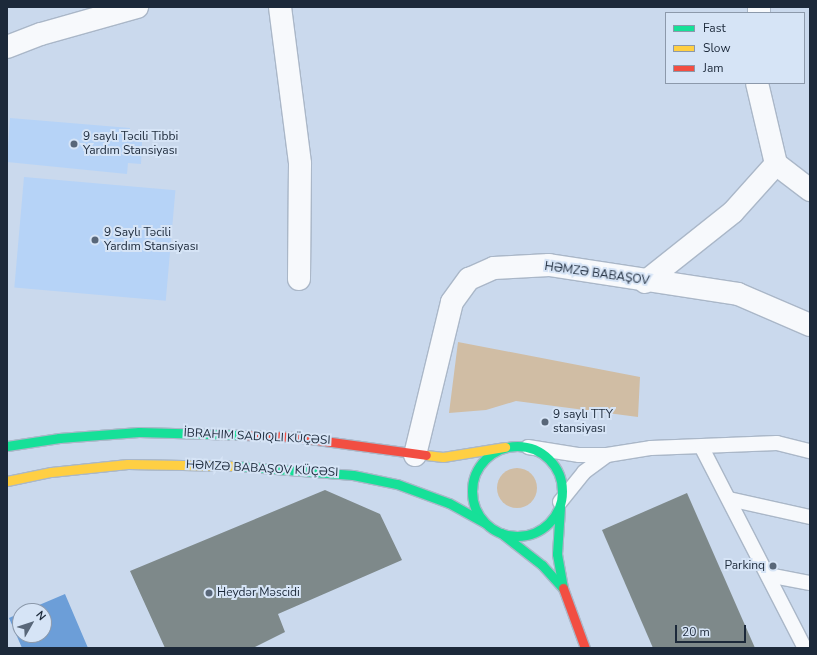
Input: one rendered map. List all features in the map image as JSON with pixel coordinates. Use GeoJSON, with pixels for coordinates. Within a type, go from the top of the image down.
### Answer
{"type":"FeatureCollection","features":[{"type":"Feature","properties":{"kind":"street"},"geometry":{"type":"LineString","coordinates":[[7,47],[40,34],[137,7]]}},
{"type":"Feature","properties":{"kind":"street"},"geometry":{"type":"LineString","coordinates":[[280,7],[300,164],[299,279]]}},
{"type":"Feature","properties":{"kind":"street"},"geometry":{"type":"LineString","coordinates":[[758,84],[776,164],[810,190]]}},
{"type":"Feature","properties":{"kind":"street"},"geometry":{"type":"LineString","coordinates":[[645,282],[733,212],[776,164]]}},
{"type":"Feature","properties":{"kind":"street","name":"HƏMZƏ BABAŞOV"},"geometry":{"type":"LineString","coordinates":[[415,455],[452,302],[469,279],[494,268],[549,265],[645,282],[738,294],[810,325]]}},
{"type":"Feature","properties":{"kind":"street"},"geometry":{"type":"LineString","coordinates":[[7,446],[59,438],[139,432],[295,437],[415,455],[443,457],[505,447],[528,447],[539,451],[556,468],[562,490],[557,554],[563,588],[585,648]]}},
{"type":"Feature","properties":{"kind":"street"},"geometry":{"type":"LineString","coordinates":[[505,447],[485,459],[473,479],[473,502],[485,523],[537,560],[563,588]]}},
{"type":"Feature","properties":{"kind":"street","name":"HƏMZƏ BABAŞOV KÜÇƏSI"},"geometry":{"type":"LineString","coordinates":[[7,481],[51,472],[128,464],[217,464],[311,471],[353,475],[397,484],[450,503],[485,523]]}},
{"type":"Feature","properties":{"kind":"street"},"geometry":{"type":"LineString","coordinates":[[495,530],[518,536],[534,532],[549,522],[560,502]]}},
{"type":"Feature","properties":{"kind":"lane"},"geometry":{"type":"LineString","coordinates":[[528,447],[579,455],[607,454],[651,448],[702,448],[777,444],[810,451]]}},
{"type":"Feature","properties":{"kind":"lane"},"geometry":{"type":"LineString","coordinates":[[702,448],[768,575],[804,635],[805,648]]}},
{"type":"Feature","properties":{"kind":"lane"},"geometry":{"type":"LineString","coordinates":[[560,502],[584,472],[607,454]]}},
{"type":"Feature","properties":{"kind":"lane"},"geometry":{"type":"LineString","coordinates":[[729,499],[810,517]]}},
{"type":"Feature","properties":{"kind":"lane"},"geometry":{"type":"LineString","coordinates":[[768,575],[810,583]]}},
{"type":"Feature","properties":{"kind":"shaded area","name":"9 saylı Təcili Tibbi Yardım Stansiyası"},"geometry":{"type":"Polygon","coordinates":[[[10,118],[130,128],[129,141],[142,142],[141,164],[128,163],[127,174],[7,162],[10,118]]]}},
{"type":"Feature","properties":{"kind":"shaded area","name":"9 Saylı Təcili Yardım Stansiyası"},"geometry":{"type":"Polygon","coordinates":[[[24,177],[175,190],[166,301],[14,288],[24,177]]]}},
{"type":"Feature","properties":{"kind":"shaded area"},"geometry":{"type":"Polygon","coordinates":[[[458,342],[640,377],[638,417],[516,401],[486,410],[449,413],[458,342]]]}},
{"type":"Feature","properties":{"kind":"shaded area"},"geometry":{"type":"Polygon","coordinates":[[[513,468],[521,468],[528,471],[534,477],[537,488],[534,499],[528,505],[521,508],[513,508],[506,505],[500,499],[497,492],[497,484],[500,477],[506,471],[513,468]]]}},
{"type":"Feature","properties":{"kind":"shaded area"},"geometry":{"type":"Polygon","coordinates":[[[65,594],[88,648],[22,648],[20,643],[52,643],[52,603],[44,603],[65,594]]]}},
{"type":"Feature","properties":{"kind":"shaded area"},"geometry":{"type":"Polygon","coordinates":[[[12,617],[12,625],[9,618],[12,617]]]}},
{"type":"Feature","properties":{"kind":"building"},"geometry":{"type":"Polygon","coordinates":[[[325,490],[380,514],[402,560],[278,614],[285,632],[253,648],[165,648],[130,571],[325,490]]]}},
{"type":"Feature","properties":{"kind":"building"},"geometry":{"type":"Polygon","coordinates":[[[687,493],[755,648],[653,648],[602,530],[687,493]]]}},
{"type":"Feature","properties":{"kind":"traffic: fast"},"geometry":{"type":"LineString","coordinates":[[7,446],[59,438],[139,432],[244,435]]}},
{"type":"Feature","properties":{"kind":"traffic: fast"},"geometry":{"type":"LineString","coordinates":[[517,446],[534,450],[549,459],[558,474],[562,491],[558,508],[549,523],[534,532],[517,536],[500,532],[485,523],[476,508],[472,491],[476,474],[485,459],[500,450],[517,446]]}},
{"type":"Feature","properties":{"kind":"traffic: fast"},"geometry":{"type":"LineString","coordinates":[[237,466],[353,475],[397,484],[449,503],[485,523]]}},
{"type":"Feature","properties":{"kind":"traffic: fast"},"geometry":{"type":"LineString","coordinates":[[501,533],[542,565],[563,588],[557,554],[560,507]]}},
{"type":"Feature","properties":{"kind":"traffic: slow"},"geometry":{"type":"LineString","coordinates":[[426,455],[443,457],[505,447]]}},
{"type":"Feature","properties":{"kind":"traffic: slow"},"geometry":{"type":"LineString","coordinates":[[7,481],[51,472],[128,464],[237,466]]}},
{"type":"Feature","properties":{"kind":"traffic: jam"},"geometry":{"type":"LineString","coordinates":[[244,435],[295,437],[426,455]]}},
{"type":"Feature","properties":{"kind":"traffic: jam"},"geometry":{"type":"LineString","coordinates":[[563,588],[585,648]]}},
{"type":"Feature","properties":{"kind":"place","name":"9 saylı Təcili Tibbi Yardım Stansiyası"},"geometry":{"type":"Point","coordinates":[74,144]}},
{"type":"Feature","properties":{"kind":"place","name":"9 Saylı Təcili Yardım Stansiyası"},"geometry":{"type":"Point","coordinates":[95,240]}},
{"type":"Feature","properties":{"kind":"place","name":"9 saylı TTY stansiyası"},"geometry":{"type":"Point","coordinates":[545,422]}},
{"type":"Feature","properties":{"kind":"place","name":"Parkinq"},"geometry":{"type":"Point","coordinates":[773,566]}},
{"type":"Feature","properties":{"kind":"place","name":"Heydər Məscidi"},"geometry":{"type":"Point","coordinates":[209,593]}}]}
